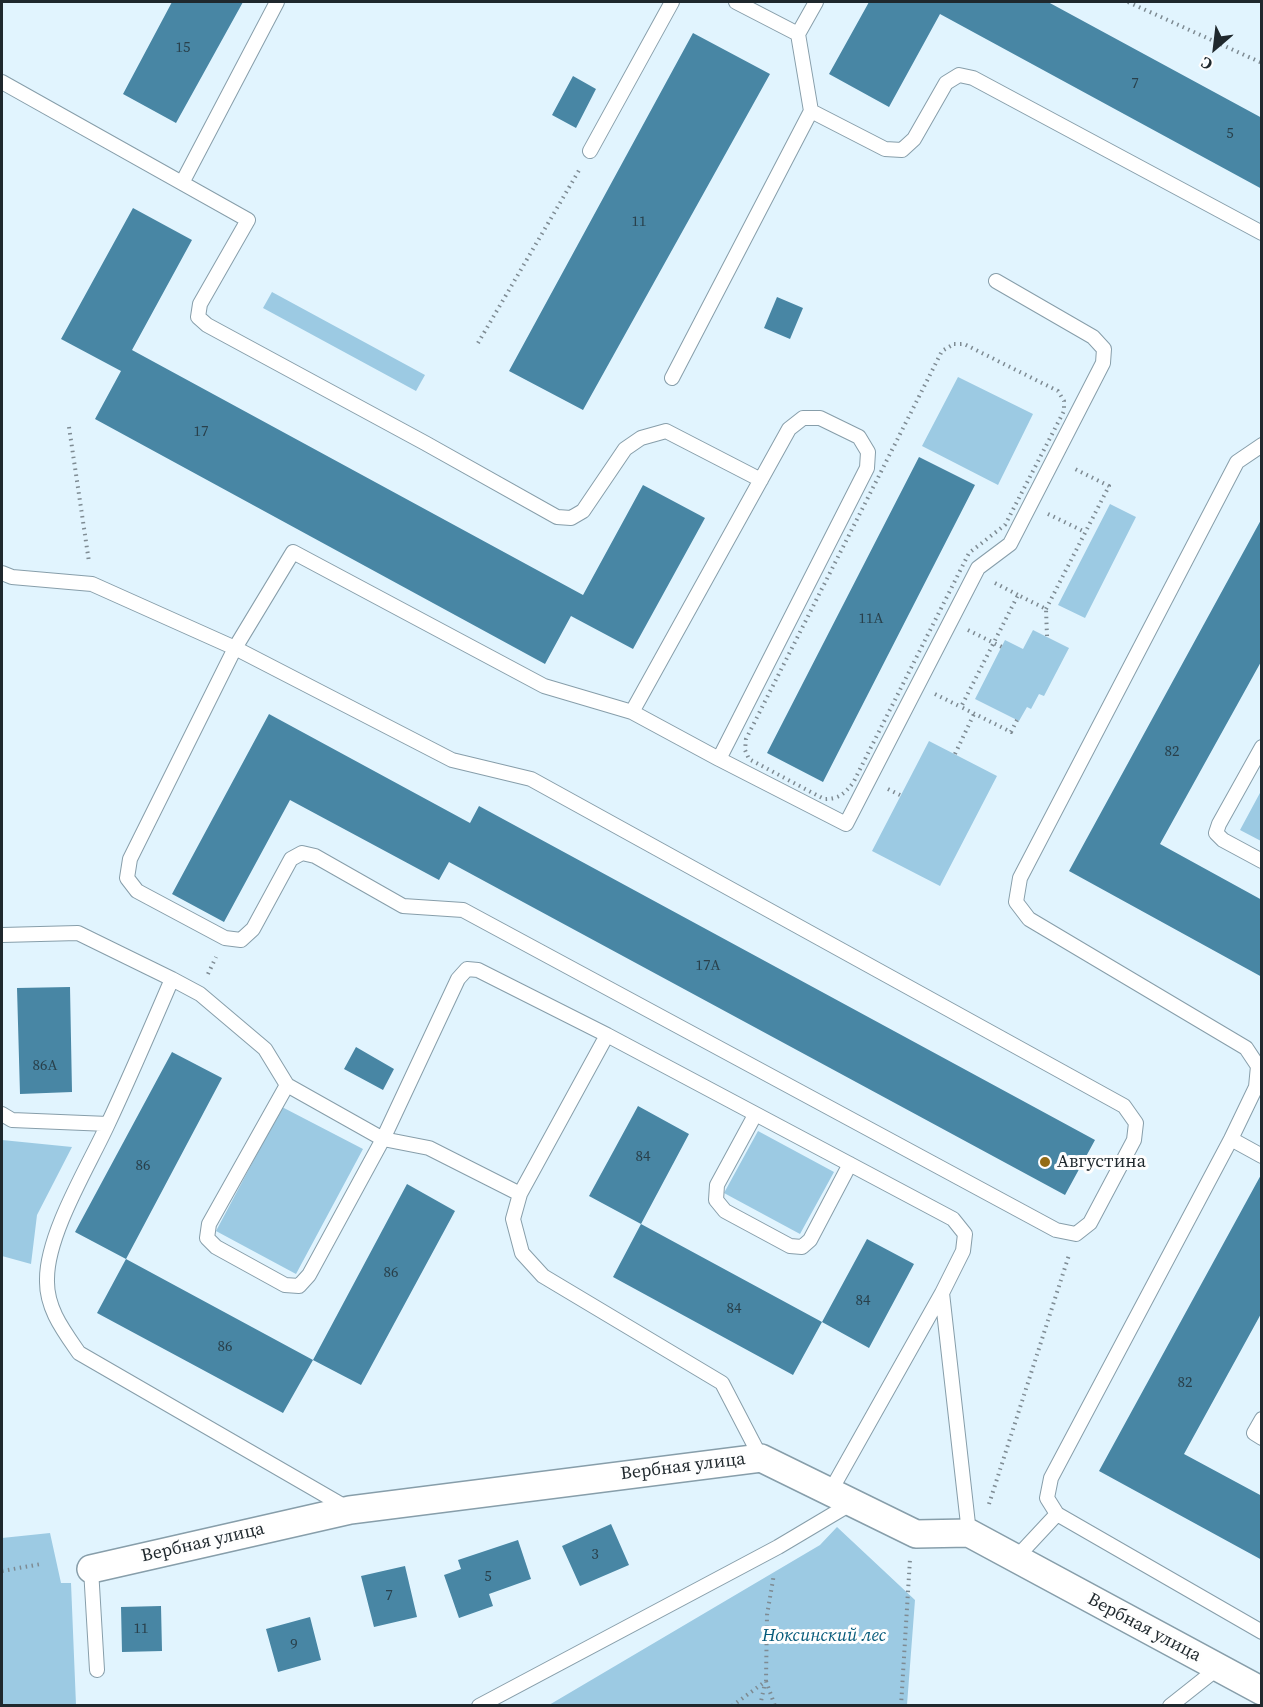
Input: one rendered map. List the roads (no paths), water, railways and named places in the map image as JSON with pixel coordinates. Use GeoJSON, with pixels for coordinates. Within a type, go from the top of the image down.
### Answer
{"type":"FeatureCollection","features":[{"type":"Feature","properties":{"kind":"street","name":"Вербная улица"},"geometry":{"type":"LineString","coordinates":[[91,1569],[350,1510],[761,1458],[916,1534],[974,1535],[1262,1691]]}},
{"type":"Feature","properties":{"kind":"lane"},"geometry":{"type":"LineString","coordinates":[[182,183],[277,2]]}},
{"type":"Feature","properties":{"kind":"lane"},"geometry":{"type":"LineString","coordinates":[[590,151],[672,2]]}},
{"type":"Feature","properties":{"kind":"lane"},"geometry":{"type":"LineString","coordinates":[[736,2],[798,34]]}},
{"type":"Feature","properties":{"kind":"lane"},"geometry":{"type":"LineString","coordinates":[[672,378],[811,111],[798,34],[816,2]]}},
{"type":"Feature","properties":{"kind":"lane"},"geometry":{"type":"LineString","coordinates":[[811,111],[885,149],[902,150],[914,140],[946,83],[959,75],[973,78],[1262,233]]}},
{"type":"Feature","properties":{"kind":"lane"},"geometry":{"type":"LineString","coordinates":[[2,82],[248,220],[200,304],[198,317],[207,325],[557,517],[571,518],[583,511],[626,449],[640,438],[666,431],[761,480]]}},
{"type":"Feature","properties":{"kind":"lane"},"geometry":{"type":"LineString","coordinates":[[2,573],[12,577],[92,584],[235,648],[452,760],[531,779],[1124,1106],[1136,1123],[1134,1140],[1090,1223],[1076,1234],[1056,1230],[463,910],[403,906],[315,856],[302,853],[291,859],[253,929],[241,940],[225,938],[137,891],[127,878],[130,859],[235,648],[293,552],[544,686],[632,712],[846,824],[978,568],[1011,544],[1103,363],[1104,349],[1093,338],[996,281]]}},
{"type":"Feature","properties":{"kind":"lane"},"geometry":{"type":"LineString","coordinates":[[632,712],[789,429],[803,418],[820,418],[859,437],[868,452],[867,468],[719,759]]}},
{"type":"Feature","properties":{"kind":"lane"},"geometry":{"type":"LineString","coordinates":[[1262,445],[1237,462],[1020,878],[1016,902],[1029,919],[1246,1048],[1258,1066],[1256,1087],[1231,1139],[1051,1478],[1047,1498],[1058,1514],[1262,1632]]}},
{"type":"Feature","properties":{"kind":"lane"},"geometry":{"type":"LineString","coordinates":[[1262,747],[1216,833],[1223,840],[1262,861]]}},
{"type":"Feature","properties":{"kind":"lane"},"geometry":{"type":"LineString","coordinates":[[2,935],[78,933],[172,979],[200,994],[265,1049],[286,1085],[383,1139],[429,1148],[520,1194]]}},
{"type":"Feature","properties":{"kind":"lane"},"geometry":{"type":"LineString","coordinates":[[286,1085],[209,1224],[207,1238],[216,1247],[285,1285],[299,1286],[309,1275],[383,1139],[458,979],[467,969],[478,970],[607,1035],[850,1164],[953,1219],[965,1234],[963,1251],[841,1497],[778,1546],[479,1706]]}},
{"type":"Feature","properties":{"kind":"lane"},"geometry":{"type":"LineString","coordinates":[[172,979],[50,1252],[46,1280],[55,1318],[79,1353],[350,1510]]}},
{"type":"Feature","properties":{"kind":"lane"},"geometry":{"type":"LineString","coordinates":[[607,1035],[520,1194],[513,1219],[522,1253],[543,1276],[722,1383],[761,1458]]}},
{"type":"Feature","properties":{"kind":"lane"},"geometry":{"type":"LineString","coordinates":[[2,1114],[12,1120],[108,1124]]}},
{"type":"Feature","properties":{"kind":"lane"},"geometry":{"type":"LineString","coordinates":[[755,1114],[717,1185],[716,1200],[725,1211],[790,1246],[802,1247],[810,1240],[850,1164]]}},
{"type":"Feature","properties":{"kind":"lane"},"geometry":{"type":"LineString","coordinates":[[1231,1139],[1262,1156]]}},
{"type":"Feature","properties":{"kind":"lane"},"geometry":{"type":"LineString","coordinates":[[942,1293],[974,1535]]}},
{"type":"Feature","properties":{"kind":"lane"},"geometry":{"type":"LineString","coordinates":[[1262,1419],[1254,1433],[1262,1438]]}},
{"type":"Feature","properties":{"kind":"lane"},"geometry":{"type":"LineString","coordinates":[[1016,1558],[1058,1514]]}},
{"type":"Feature","properties":{"kind":"lane"},"geometry":{"type":"LineString","coordinates":[[91,1569],[97,1670]]}},
{"type":"Feature","properties":{"kind":"lane"},"geometry":{"type":"LineString","coordinates":[[1170,1706],[1218,1668]]}},
{"type":"Feature","properties":{"kind":"place","name":"Августина"},"geometry":{"type":"Point","coordinates":[1045,1162]}},
{"type":"Feature","properties":{"kind":"park label","name":"Ноксинский лес"},"geometry":{"type":"Point","coordinates":[824,1636]}}]}
